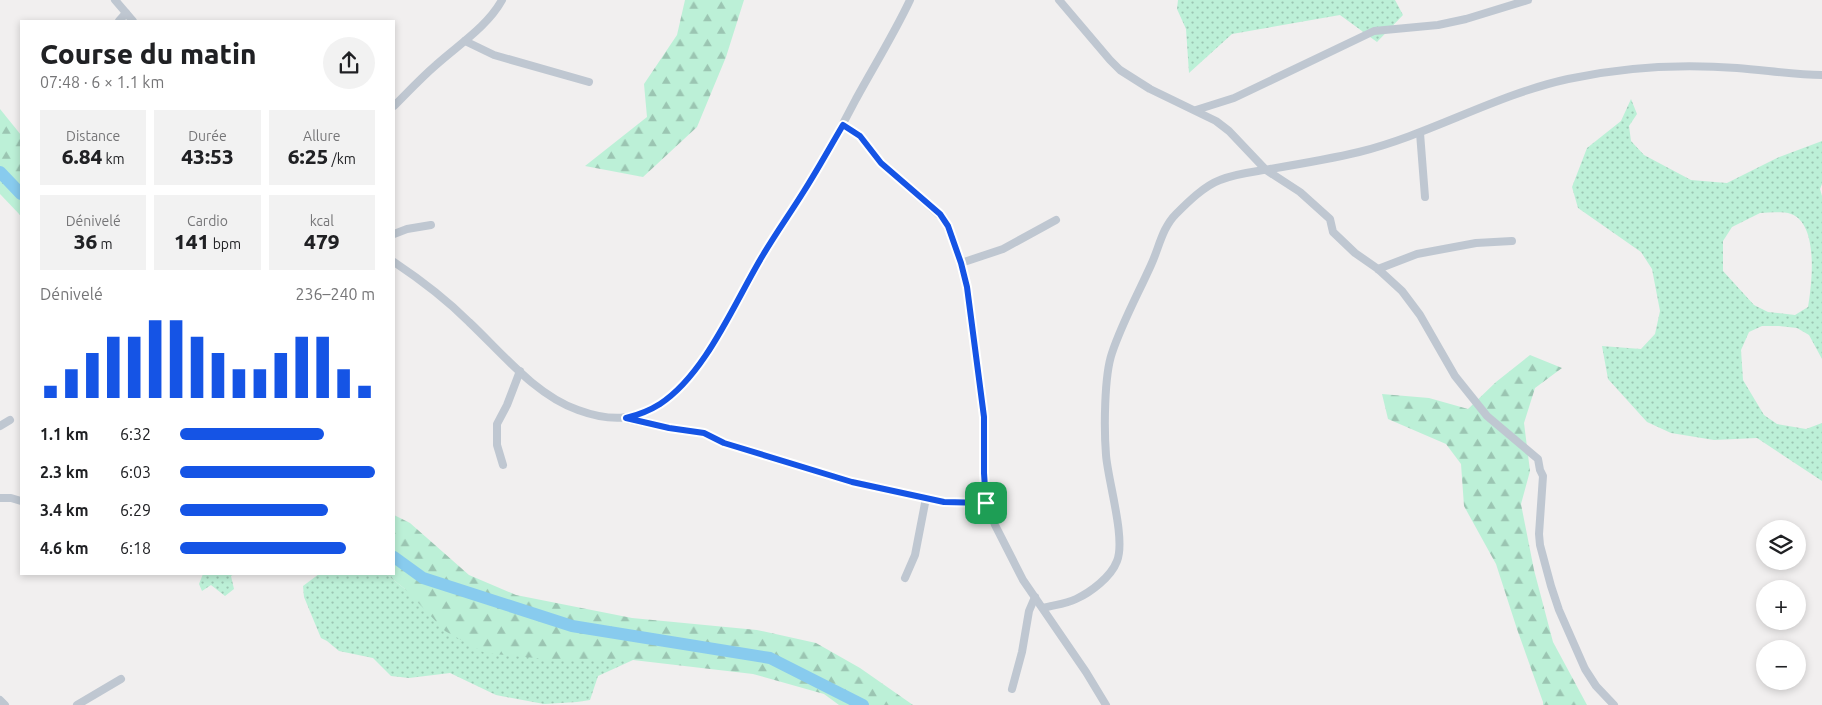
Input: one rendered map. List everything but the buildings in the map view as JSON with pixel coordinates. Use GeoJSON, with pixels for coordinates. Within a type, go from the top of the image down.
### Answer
{"type":"FeatureCollection","features":[{"type":"Feature","properties":{"kind":"street"},"geometry":{"type":"LineString","coordinates":[[115,0],[132,20]]}},
{"type":"Feature","properties":{"kind":"street"},"geometry":{"type":"LineString","coordinates":[[395,105],[436,64],[492,15],[502,0]]}},
{"type":"Feature","properties":{"kind":"street"},"geometry":{"type":"LineString","coordinates":[[626,418],[644,413],[660,404],[692,373],[720,331],[762,256],[806,189],[899,24],[910,0]]}},
{"type":"Feature","properties":{"kind":"street"},"geometry":{"type":"LineString","coordinates":[[1059,0],[1120,70],[1150,89],[1216,121],[1229,131],[1266,170],[1300,192],[1330,219],[1333,232],[1398,286],[1418,311],[1455,376],[1487,416],[1538,459],[1543,476],[1540,545],[1551,586],[1559,610],[1585,669],[1596,686],[1614,705]]}},
{"type":"Feature","properties":{"kind":"street"},"geometry":{"type":"LineString","coordinates":[[1196,110],[1234,98],[1374,31],[1438,25],[1466,19],[1528,0]]}},
{"type":"Feature","properties":{"kind":"street"},"geometry":{"type":"LineString","coordinates":[[120,20],[126,13]]}},
{"type":"Feature","properties":{"kind":"street"},"geometry":{"type":"LineString","coordinates":[[465,40],[494,55],[589,82]]}},
{"type":"Feature","properties":{"kind":"street"},"geometry":{"type":"LineString","coordinates":[[1043,608],[1075,600],[1090,591],[1109,574],[1117,562],[1120,551],[1119,536],[1109,476],[1105,436],[1110,361],[1165,228],[1180,211],[1214,183],[1248,172],[1357,153],[1397,142],[1511,95],[1566,80],[1621,70],[1668,66],[1702,66],[1822,75]]}},
{"type":"Feature","properties":{"kind":"street"},"geometry":{"type":"LineString","coordinates":[[843,125],[860,136],[881,163],[945,220],[961,263],[967,287],[984,417],[986,503],[1023,580],[1086,672],[1106,705]]}},
{"type":"Feature","properties":{"kind":"street"},"geometry":{"type":"LineString","coordinates":[[1420,132],[1425,197]]}},
{"type":"Feature","properties":{"kind":"street"},"geometry":{"type":"LineString","coordinates":[[961,263],[1003,249],[1056,220]]}},
{"type":"Feature","properties":{"kind":"street"},"geometry":{"type":"LineString","coordinates":[[395,234],[407,229],[431,225]]}},
{"type":"Feature","properties":{"kind":"street"},"geometry":{"type":"LineString","coordinates":[[1378,270],[1418,254],[1476,243],[1512,241]]}},
{"type":"Feature","properties":{"kind":"street"},"geometry":{"type":"LineString","coordinates":[[395,263],[453,306],[520,371],[548,395],[577,410],[601,417],[626,418],[669,428],[704,433],[724,443],[852,482],[944,502],[986,503]]}},
{"type":"Feature","properties":{"kind":"street"},"geometry":{"type":"LineString","coordinates":[[503,466],[497,444],[497,424],[507,405],[520,371]]}},
{"type":"Feature","properties":{"kind":"street"},"geometry":{"type":"LineString","coordinates":[[0,426],[10,420]]}},
{"type":"Feature","properties":{"kind":"street"},"geometry":{"type":"LineString","coordinates":[[0,498],[20,501]]}},
{"type":"Feature","properties":{"kind":"street"},"geometry":{"type":"LineString","coordinates":[[905,578],[915,555],[926,498]]}},
{"type":"Feature","properties":{"kind":"street"},"geometry":{"type":"LineString","coordinates":[[1012,689],[1022,652],[1029,611],[1035,597]]}},
{"type":"Feature","properties":{"kind":"street"},"geometry":{"type":"LineString","coordinates":[[77,705],[121,679]]}},
{"type":"Feature","properties":{"kind":"street"},"geometry":{"type":"LineString","coordinates":[[0,700],[5,705]]}},
{"type":"Feature","properties":{"kind":"green space"},"geometry":{"type":"Polygon","coordinates":[[[685,0],[744,0],[726,57],[697,127],[643,177],[585,166],[647,117],[644,84],[677,35],[685,0]]]}},
{"type":"Feature","properties":{"kind":"green space"},"geometry":{"type":"Polygon","coordinates":[[[1178,0],[1395,0],[1403,15],[1377,42],[1340,15],[1232,34],[1189,73],[1186,29],[1177,9],[1178,0]]]}},
{"type":"Feature","properties":{"kind":"green space"},"geometry":{"type":"Polygon","coordinates":[[[1631,99],[1637,114],[1629,126],[1631,141],[1644,155],[1691,180],[1727,183],[1777,158],[1822,141],[1822,184],[1820,189],[1822,196],[1822,359],[1809,335],[1797,328],[1779,326],[1762,326],[1749,332],[1741,350],[1743,380],[1764,415],[1777,424],[1806,429],[1822,423],[1822,481],[1757,438],[1714,440],[1671,433],[1647,422],[1608,379],[1602,346],[1641,349],[1655,334],[1660,311],[1652,269],[1641,252],[1578,208],[1572,187],[1587,148],[1621,121],[1631,99]],[[1780,212],[1760,213],[1732,227],[1723,241],[1723,271],[1754,305],[1768,312],[1795,315],[1808,307],[1810,297],[1812,256],[1806,230],[1800,220],[1791,214],[1780,212]]]}},
{"type":"Feature","properties":{"kind":"green space"},"geometry":{"type":"Polygon","coordinates":[[[0,109],[20,134],[20,215],[0,194],[0,109]]]}},
{"type":"Feature","properties":{"kind":"green space"},"geometry":{"type":"Polygon","coordinates":[[[1530,355],[1562,368],[1535,388],[1524,423],[1530,471],[1521,504],[1534,570],[1553,642],[1587,705],[1543,705],[1496,564],[1464,506],[1461,464],[1446,444],[1388,419],[1382,394],[1429,398],[1468,409],[1496,382],[1530,355]]]}},
{"type":"Feature","properties":{"kind":"green space"},"geometry":{"type":"Polygon","coordinates":[[[395,516],[410,523],[469,575],[516,595],[632,618],[757,630],[816,643],[860,668],[913,705],[839,705],[824,694],[753,674],[633,660],[556,660],[485,653],[445,631],[405,589],[387,575],[395,575],[395,516]]]}},
{"type":"Feature","properties":{"kind":"green space"},"geometry":{"type":"Polygon","coordinates":[[[203,575],[232,575],[231,576],[234,589],[225,596],[211,585],[202,591],[199,584],[203,575]]]}},
{"type":"Feature","properties":{"kind":"green space"},"geometry":{"type":"Polygon","coordinates":[[[318,575],[387,575],[405,589],[556,660],[633,660],[598,676],[590,700],[577,702],[544,704],[496,695],[450,673],[409,678],[391,676],[373,658],[339,651],[321,638],[304,597],[303,586],[318,575]]]}},
{"type":"Feature","properties":{"kind":"waterway"},"geometry":{"type":"LineString","coordinates":[[0,172],[20,193]]}},
{"type":"Feature","properties":{"kind":"waterway"},"geometry":{"type":"LineString","coordinates":[[395,558],[423,578],[572,626],[770,658],[863,705]]}},
{"type":"Feature","properties":{"kind":"route"},"geometry":{"type":"LineString","coordinates":[[843,125],[860,136],[881,163],[940,214],[948,226],[967,287],[984,417],[986,503],[944,502],[852,482],[724,443],[704,433],[669,428],[626,418],[644,413],[660,404],[680,387],[704,358],[762,256],[806,189],[843,125]]}}]}
